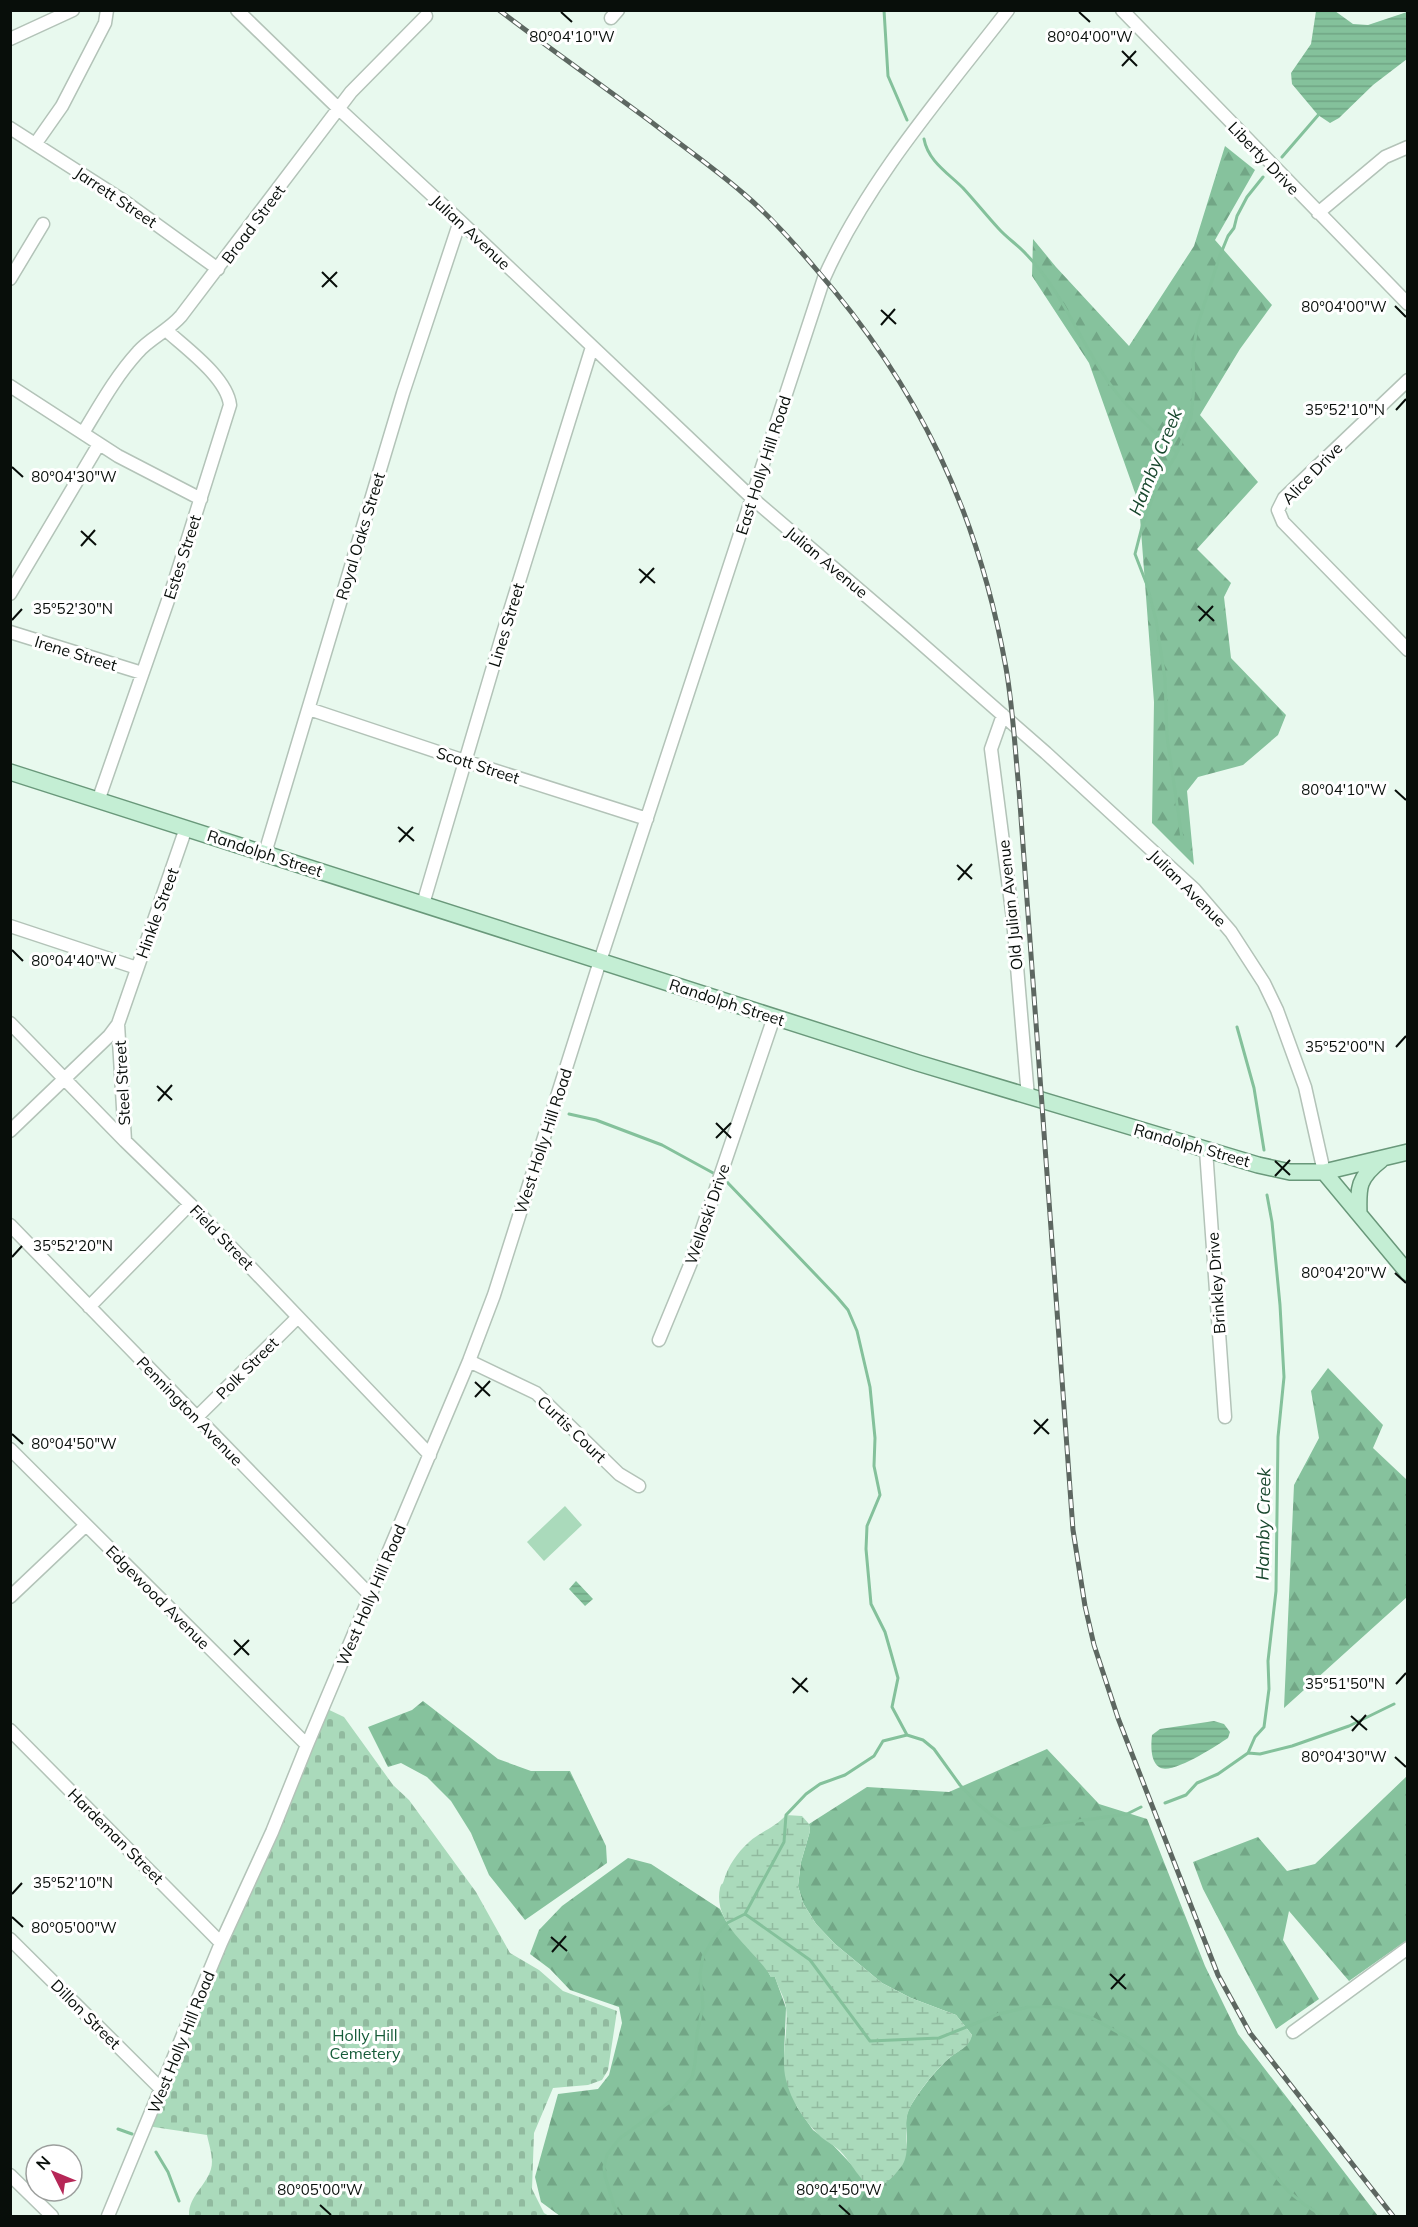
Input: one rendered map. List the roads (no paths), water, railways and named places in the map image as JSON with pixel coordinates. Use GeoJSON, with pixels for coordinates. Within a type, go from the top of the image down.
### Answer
{"type":"FeatureCollection","features":[{"type":"Feature","properties":{"kind":"main road","name":"Randolph Street"},"geometry":{"type":"LineString","coordinates":[[10,772],[774,1017],[1206,1150],[1290,1172],[1324,1172],[1407,1152]]}},
{"type":"Feature","properties":{"kind":"main road"},"geometry":{"type":"LineString","coordinates":[[1359,1214],[1360,1182],[1372,1167],[1384,1158]]}},
{"type":"Feature","properties":{"kind":"main road"},"geometry":{"type":"LineString","coordinates":[[1324,1172],[1407,1273]]}},
{"type":"Feature","properties":{"kind":"street"},"geometry":{"type":"LineString","coordinates":[[10,39],[73,10]]}},
{"type":"Feature","properties":{"kind":"street"},"geometry":{"type":"LineString","coordinates":[[36,143],[63,106],[105,23],[107,10]]}},
{"type":"Feature","properties":{"kind":"street","name":"Julian Avenue"},"geometry":{"type":"LineString","coordinates":[[237,10],[752,498],[1003,715],[1194,889],[1231,932],[1264,983],[1277,1010],[1305,1087],[1324,1172]]}},
{"type":"Feature","properties":{"kind":"street","name":"East Holly Hill Road"},"geometry":{"type":"LineString","coordinates":[[600,961],[824,278],[843,237],[897,156],[1008,10]]}},
{"type":"Feature","properties":{"kind":"street","name":"Liberty Drive"},"geometry":{"type":"LineString","coordinates":[[1122,10],[1407,304]]}},
{"type":"Feature","properties":{"kind":"street","name":"Broad Street"},"geometry":{"type":"LineString","coordinates":[[83,433],[129,361],[150,341],[166,331],[218,269],[351,92],[426,16]]}},
{"type":"Feature","properties":{"kind":"street","name":"Jarrett Street"},"geometry":{"type":"LineString","coordinates":[[10,128],[124,201],[218,269]]}},
{"type":"Feature","properties":{"kind":"street"},"geometry":{"type":"LineString","coordinates":[[1318,213],[1385,157],[1407,147]]}},
{"type":"Feature","properties":{"kind":"street","name":"Royal Oaks Street"},"geometry":{"type":"LineString","coordinates":[[265,853],[403,393],[460,221]]}},
{"type":"Feature","properties":{"kind":"street"},"geometry":{"type":"LineString","coordinates":[[10,279],[43,224]]}},
{"type":"Feature","properties":{"kind":"street","name":"Estes Street"},"geometry":{"type":"LineString","coordinates":[[98,801],[173,586],[230,405],[229,397],[223,386],[203,364],[166,331]]}},
{"type":"Feature","properties":{"kind":"street","name":"Lines Street"},"geometry":{"type":"LineString","coordinates":[[423,904],[503,633],[592,347]]}},
{"type":"Feature","properties":{"kind":"street","name":"Alice Drive"},"geometry":{"type":"LineString","coordinates":[[1407,380],[1284,498],[1278,510],[1283,522],[1407,650]]}},
{"type":"Feature","properties":{"kind":"street"},"geometry":{"type":"LineString","coordinates":[[10,386],[132,464],[201,499]]}},
{"type":"Feature","properties":{"kind":"street"},"geometry":{"type":"LineString","coordinates":[[10,594],[99,444]]}},
{"type":"Feature","properties":{"kind":"street","name":"Irene Street"},"geometry":{"type":"LineString","coordinates":[[10,632],[142,674]]}},
{"type":"Feature","properties":{"kind":"street","name":"Scott Street"},"geometry":{"type":"LineString","coordinates":[[309,709],[647,819]]}},
{"type":"Feature","properties":{"kind":"street","name":"Old Julian Avenue"},"geometry":{"type":"LineString","coordinates":[[1003,715],[991,749],[1013,920],[1028,1097]]}},
{"type":"Feature","properties":{"kind":"street","name":"Hinkle Street"},"geometry":{"type":"LineString","coordinates":[[10,1131],[110,1036],[118,1024],[186,828]]}},
{"type":"Feature","properties":{"kind":"street"},"geometry":{"type":"LineString","coordinates":[[10,926],[137,968]]}},
{"type":"Feature","properties":{"kind":"street","name":"West Holly Hill Road"},"geometry":{"type":"LineString","coordinates":[[108,2217],[220,1943],[272,1832],[469,1361],[494,1295],[600,961]]}},
{"type":"Feature","properties":{"kind":"street","name":"Welloski Drive"},"geometry":{"type":"LineString","coordinates":[[659,1340],[690,1265],[774,1017]]}},
{"type":"Feature","properties":{"kind":"street","name":"Field Street"},"geometry":{"type":"LineString","coordinates":[[10,1023],[190,1204],[430,1455]]}},
{"type":"Feature","properties":{"kind":"street","name":"Steel Street"},"geometry":{"type":"LineString","coordinates":[[118,1024],[125,1141]]}},
{"type":"Feature","properties":{"kind":"street","name":"Brinkley Drive"},"geometry":{"type":"LineString","coordinates":[[1206,1150],[1225,1417]]}},
{"type":"Feature","properties":{"kind":"street"},"geometry":{"type":"LineString","coordinates":[[89,1307],[190,1204]]}},
{"type":"Feature","properties":{"kind":"street","name":"Pennington Avenue"},"geometry":{"type":"LineString","coordinates":[[10,1225],[370,1595]]}},
{"type":"Feature","properties":{"kind":"street","name":"Polk Street"},"geometry":{"type":"LineString","coordinates":[[196,1418],[298,1317]]}},
{"type":"Feature","properties":{"kind":"street","name":"Curtis Court"},"geometry":{"type":"LineString","coordinates":[[469,1361],[536,1393],[619,1474],[639,1486]]}},
{"type":"Feature","properties":{"kind":"street","name":"Edgewood Avenue"},"geometry":{"type":"LineString","coordinates":[[10,1449],[307,1745]]}},
{"type":"Feature","properties":{"kind":"street"},"geometry":{"type":"LineString","coordinates":[[10,1597],[86,1525]]}},
{"type":"Feature","properties":{"kind":"street","name":"Hardeman Street"},"geometry":{"type":"LineString","coordinates":[[10,1730],[220,1943]]}},
{"type":"Feature","properties":{"kind":"street","name":"Dillon Street"},"geometry":{"type":"LineString","coordinates":[[10,1939],[161,2089]]}},
{"type":"Feature","properties":{"kind":"street"},"geometry":{"type":"LineString","coordinates":[[1293,2032],[1407,1948]]}},
{"type":"Feature","properties":{"kind":"street"},"geometry":{"type":"LineString","coordinates":[[10,2175],[52,2217]]}},
{"type":"Feature","properties":{"kind":"waterway"},"geometry":{"type":"LineString","coordinates":[[884,10],[888,76],[907,120]]}},
{"type":"Feature","properties":{"kind":"waterway","name":"Hamby Creek"},"geometry":{"type":"LineString","coordinates":[[1282,157],[1320,113]]}},
{"type":"Feature","properties":{"kind":"waterway"},"geometry":{"type":"LineString","coordinates":[[924,139],[926,147],[939,166],[1023,251],[1051,284],[1099,368],[1117,394],[1177,453]]}},
{"type":"Feature","properties":{"kind":"waterway","name":"Hamby Creek"},"geometry":{"type":"LineString","coordinates":[[1182,838],[1167,737],[1165,679],[1156,620],[1147,585],[1135,554],[1156,488],[1177,453],[1191,418],[1194,388],[1193,353],[1197,327],[1219,258],[1247,197],[1263,177]]}},
{"type":"Feature","properties":{"kind":"waterway","name":"Hamby Creek"},"geometry":{"type":"LineString","coordinates":[[1237,1027],[1254,1088],[1264,1150]]}},
{"type":"Feature","properties":{"kind":"waterway"},"geometry":{"type":"LineString","coordinates":[[569,1114],[596,1120],[662,1145],[715,1174]]}},
{"type":"Feature","properties":{"kind":"waterway"},"geometry":{"type":"LineString","coordinates":[[727,1182],[837,1297],[848,1310],[857,1331],[870,1387],[875,1438],[874,1466],[880,1495],[867,1526],[866,1549],[871,1604],[885,1632],[898,1678],[892,1707],[907,1735]]}},
{"type":"Feature","properties":{"kind":"waterway","name":"Hamby Creek"},"geometry":{"type":"LineString","coordinates":[[1165,1803],[1186,1795],[1197,1783],[1218,1774],[1248,1753],[1255,1737],[1264,1727],[1269,1689],[1268,1661],[1276,1591],[1278,1437],[1284,1377],[1280,1305],[1267,1195]]}},
{"type":"Feature","properties":{"kind":"waterway"},"geometry":{"type":"LineString","coordinates":[[1248,1753],[1260,1754],[1292,1746],[1349,1726],[1394,1704]]}},
{"type":"Feature","properties":{"kind":"waterway","name":"Hamby Creek"},"geometry":{"type":"LineString","coordinates":[[620,2216],[614,2206],[605,2176],[604,2167],[607,2155],[619,2139],[671,2101],[692,2078],[697,2033],[703,2006],[700,1974],[703,1957],[713,1939],[727,1923],[745,1914],[784,1842],[786,1815],[806,1794],[820,1784],[845,1775],[874,1756],[883,1741],[907,1735],[923,1740],[934,1749],[960,1785],[977,1803],[995,1818],[1015,1830],[1127,1814],[1141,1807]]}},
{"type":"Feature","properties":{"kind":"waterway"},"geometry":{"type":"LineString","coordinates":[[745,1914],[810,1960],[870,2041],[939,2038],[999,2014],[1028,2007],[1056,2007],[1092,2018],[1130,2039],[1186,2084],[1223,2119],[1236,2136],[1250,2146],[1288,2191],[1323,2216]]}},
{"type":"Feature","properties":{"kind":"waterway"},"geometry":{"type":"LineString","coordinates":[[118,2129],[132,2134]]}},
{"type":"Feature","properties":{"kind":"waterway"},"geometry":{"type":"LineString","coordinates":[[156,2152],[168,2172],[179,2201]]}},
{"type":"Feature","properties":{"kind":"railway"},"geometry":{"type":"LineString","coordinates":[[499,10],[733,184],[781,230],[852,313],[885,359],[914,406],[961,504],[979,556],[994,611],[1010,698],[1019,790],[1073,1530],[1085,1606],[1094,1645],[1118,1718],[1218,1975],[1250,2033],[1393,2216]]}},
{"type":"Feature","properties":{"kind":"park label","name":"Holly Hill Cemetery"},"geometry":{"type":"Point","coordinates":[365,2044]}}]}
